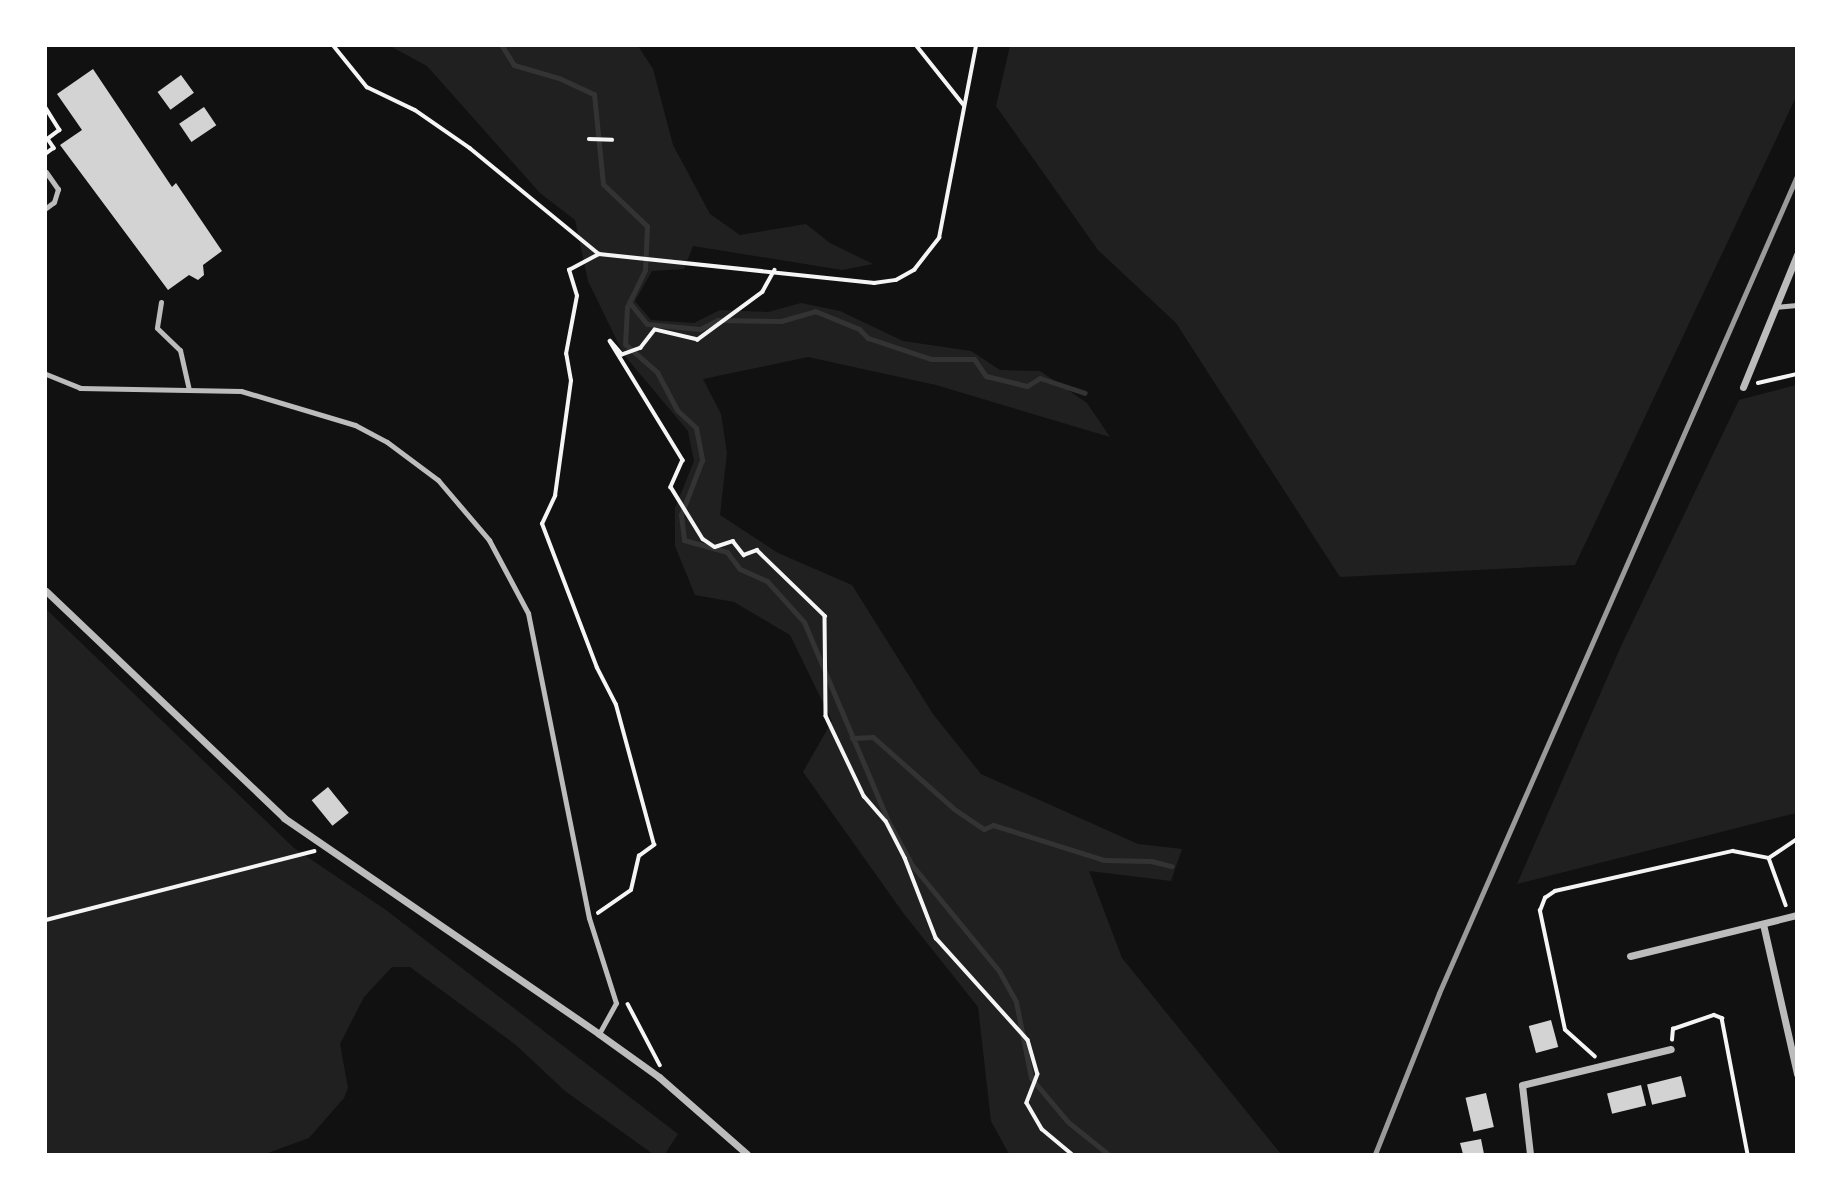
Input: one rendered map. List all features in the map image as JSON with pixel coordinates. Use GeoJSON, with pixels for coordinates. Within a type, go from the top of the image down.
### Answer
{"type":"FeatureCollection","features":[{"type":"Feature","properties":{"kind":"street"},"geometry":{"type":"LineString","coordinates":[[1743,387],[1797,256]]}},
{"type":"Feature","properties":{"kind":"street"},"geometry":{"type":"LineString","coordinates":[[46,591],[218,757],[320,846],[659,1077],[747,1154]]}},
{"type":"Feature","properties":{"kind":"street"},"geometry":{"type":"LineString","coordinates":[[1630,956],[1793,916]]}},
{"type":"Feature","properties":{"kind":"street"},"geometry":{"type":"LineString","coordinates":[[1763,923],[1797,1074]]}},
{"type":"Feature","properties":{"kind":"street"},"geometry":{"type":"LineString","coordinates":[[1530,1154],[1522,1085],[1671,1049]]}},
{"type":"Feature","properties":{"kind":"lane"},"geometry":{"type":"LineString","coordinates":[[46,172],[58,189],[54,202],[46,208]]}},
{"type":"Feature","properties":{"kind":"lane"},"geometry":{"type":"LineString","coordinates":[[161,302],[158,328],[180,350],[189,390]]}},
{"type":"Feature","properties":{"kind":"lane"},"geometry":{"type":"LineString","coordinates":[[1775,307],[1797,305]]}},
{"type":"Feature","properties":{"kind":"lane"},"geometry":{"type":"LineString","coordinates":[[46,374],[79,388],[241,391],[355,425],[387,442],[438,481],[503,562],[527,613],[589,918],[617,1003],[599,1034]]}},
{"type":"Feature","properties":{"kind":"path"},"geometry":{"type":"LineString","coordinates":[[334,46],[367,87],[415,110],[470,148],[599,254]]}},
{"type":"Feature","properties":{"kind":"path"},"geometry":{"type":"LineString","coordinates":[[917,46],[964,105]]}},
{"type":"Feature","properties":{"kind":"path"},"geometry":{"type":"LineString","coordinates":[[600,926],[596,914],[631,890],[639,856],[654,845],[616,705],[597,668],[542,524],[555,496],[570,381],[566,355],[577,296],[569,270],[599,254],[775,270],[874,284],[896,280],[914,270],[928,256],[945,218],[976,46]]}},
{"type":"Feature","properties":{"kind":"path"},"geometry":{"type":"LineString","coordinates":[[46,108],[60,130],[48,139],[54,148],[46,154]]}},
{"type":"Feature","properties":{"kind":"path"},"geometry":{"type":"LineString","coordinates":[[589,139],[612,141]]}},
{"type":"Feature","properties":{"kind":"path"},"geometry":{"type":"LineString","coordinates":[[775,270],[764,292],[698,340],[655,331],[641,348],[622,355],[611,341],[683,460],[671,487],[703,539],[715,547],[733,541],[744,555],[757,550],[825,616],[825,716],[864,796],[886,821],[905,858],[936,938],[1028,1041],[1038,1074],[1027,1103],[1041,1129],[1072,1154]]}},
{"type":"Feature","properties":{"kind":"path"},"geometry":{"type":"LineString","coordinates":[[1743,387],[1797,373]]}},
{"type":"Feature","properties":{"kind":"path"},"geometry":{"type":"LineString","coordinates":[[1597,1067],[1593,1052],[1565,1030],[1540,911],[1545,898],[1555,891],[1732,851],[1769,859],[1797,839]]}},
{"type":"Feature","properties":{"kind":"path"},"geometry":{"type":"LineString","coordinates":[[46,920],[310,855],[320,846]]}},
{"type":"Feature","properties":{"kind":"path"},"geometry":{"type":"LineString","coordinates":[[1769,859],[1793,916]]}},
{"type":"Feature","properties":{"kind":"path"},"geometry":{"type":"LineString","coordinates":[[623,993],[661,1061],[659,1077]]}},
{"type":"Feature","properties":{"kind":"path"},"geometry":{"type":"LineString","coordinates":[[1671,1049],[1673,1029],[1714,1015],[1722,1018],[1748,1154]]}},
{"type":"Feature","properties":{"kind":"shaded area"},"geometry":{"type":"Polygon","coordinates":[[[390,46],[638,46],[653,69],[673,145],[710,214],[740,235],[806,224],[830,243],[873,264],[842,270],[693,246],[684,269],[652,271],[635,301],[651,320],[694,323],[720,310],[768,312],[801,303],[840,311],[903,341],[971,351],[1000,370],[1040,371],[1087,403],[1110,437],[936,385],[808,357],[703,379],[721,414],[727,453],[720,515],[778,553],[852,585],[933,714],[981,774],[1138,844],[1182,849],[1171,881],[1089,871],[1122,958],[1281,1154],[1009,1154],[991,1121],[978,1007],[904,914],[803,772],[832,721],[790,635],[734,602],[695,595],[675,546],[675,508],[694,461],[688,431],[624,355],[588,281],[575,220],[540,193],[427,66],[390,46]]]}},
{"type":"Feature","properties":{"kind":"shaded area"},"geometry":{"type":"Polygon","coordinates":[[[1010,46],[1796,46],[1796,97],[1575,565],[1340,577],[1176,323],[1098,250],[996,106],[1010,46]]]}},
{"type":"Feature","properties":{"kind":"shaded area"},"geometry":{"type":"Polygon","coordinates":[[[1796,385],[1796,813],[1517,884],[1622,644],[1739,400],[1796,385]]]}},
{"type":"Feature","properties":{"kind":"shaded area"},"geometry":{"type":"Polygon","coordinates":[[[46,609],[294,848],[386,910],[678,1134],[665,1154],[653,1154],[565,1091],[516,1045],[410,967],[392,967],[364,997],[340,1044],[348,1088],[344,1098],[309,1138],[265,1154],[46,1154],[46,609]]]}},
{"type":"Feature","properties":{"kind":"building"},"geometry":{"type":"Polygon","coordinates":[[[93,69],[172,187],[176,183],[222,251],[203,265],[204,275],[198,280],[189,275],[168,290],[60,145],[82,130],[57,94],[93,69]]]}},
{"type":"Feature","properties":{"kind":"building"},"geometry":{"type":"Polygon","coordinates":[[[181,75],[194,93],[170,110],[158,92],[181,75]]]}},
{"type":"Feature","properties":{"kind":"building"},"geometry":{"type":"Polygon","coordinates":[[[204,107],[216,125],[191,142],[179,124],[204,107]]]}},
{"type":"Feature","properties":{"kind":"building"},"geometry":{"type":"Polygon","coordinates":[[[328,787],[349,813],[332,826],[312,800],[328,787]]]}},
{"type":"Feature","properties":{"kind":"building"},"geometry":{"type":"Polygon","coordinates":[[[1551,1020],[1558,1047],[1536,1053],[1529,1026],[1551,1020]]]}},
{"type":"Feature","properties":{"kind":"building"},"geometry":{"type":"Polygon","coordinates":[[[1681,1076],[1686,1096],[1652,1105],[1647,1084],[1681,1076]]]}},
{"type":"Feature","properties":{"kind":"building"},"geometry":{"type":"Polygon","coordinates":[[[1641,1085],[1646,1105],[1612,1114],[1607,1093],[1641,1085]]]}},
{"type":"Feature","properties":{"kind":"building"},"geometry":{"type":"Polygon","coordinates":[[[1486,1093],[1494,1127],[1473,1132],[1466,1098],[1486,1093]]]}},
{"type":"Feature","properties":{"kind":"building"},"geometry":{"type":"Polygon","coordinates":[[[1481,1139],[1484,1154],[1463,1154],[1460,1143],[1481,1139]]]}},
{"type":"Feature","properties":{"kind":"waterway"},"geometry":{"type":"LineString","coordinates":[[502,46],[514,65],[559,78],[594,94],[603,184],[647,226],[645,270],[627,307],[625,344],[657,372],[677,410],[696,428],[702,460],[681,515],[684,540],[727,552],[740,569],[767,581],[804,622],[888,821],[912,865],[999,971],[1016,1002],[1031,1078],[1068,1122],[1108,1154]]}},
{"type":"Feature","properties":{"kind":"waterway"},"geometry":{"type":"LineString","coordinates":[[629,302],[647,324],[700,329],[718,320],[781,321],[815,311],[859,329],[868,338],[931,359],[974,359],[986,376],[1027,386],[1040,378],[1085,393]]}},
{"type":"Feature","properties":{"kind":"waterway"},"geometry":{"type":"LineString","coordinates":[[852,738],[873,737],[954,809],[984,829],[993,825],[1104,860],[1151,861],[1171,866]]}},
{"type":"Feature","properties":{"kind":"railway"},"geometry":{"type":"LineString","coordinates":[[1375,1154],[1439,993],[1797,176]]}}]}
